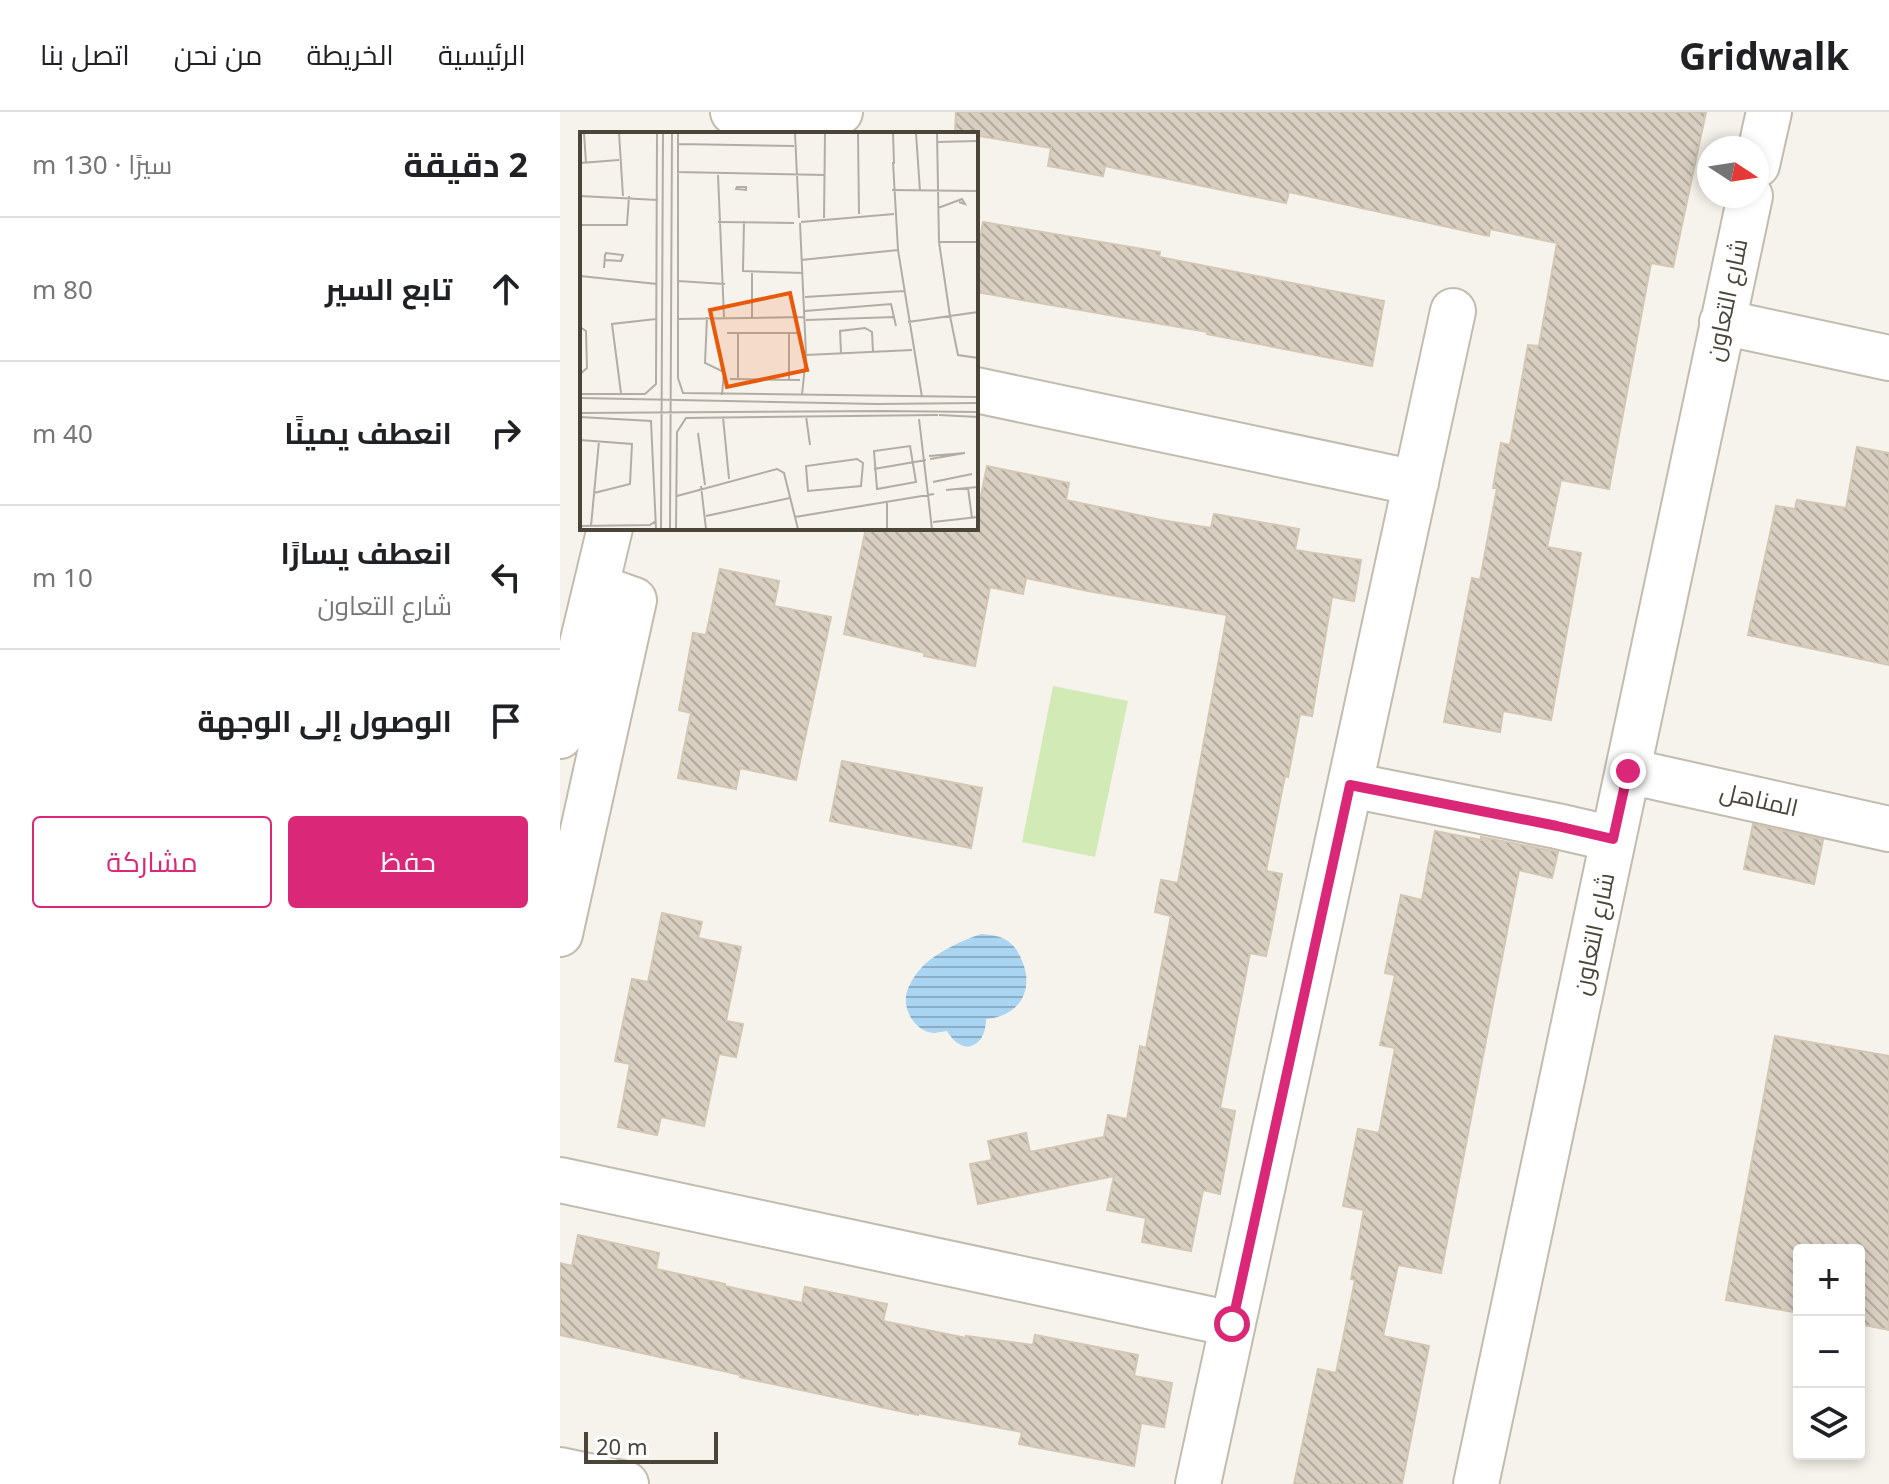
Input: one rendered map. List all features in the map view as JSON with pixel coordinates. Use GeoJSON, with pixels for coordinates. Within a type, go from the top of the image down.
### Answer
{"type":"FeatureCollection","features":[{"type":"Feature","properties":{"kind":"street"},"geometry":{"type":"LineString","coordinates":[[733,112],[796,125],[818,122],[840,112]]}},
{"type":"Feature","properties":{"kind":"street"},"geometry":{"type":"LineString","coordinates":[[1764,136],[1769,112]]}},
{"type":"Feature","properties":{"kind":"street","name":"شارع التعاون"},"geometry":{"type":"LineString","coordinates":[[1476,1484],[1747,208]]}},
{"type":"Feature","properties":{"kind":"street"},"geometry":{"type":"LineString","coordinates":[[1198,1484],[1453,311]]}},
{"type":"Feature","properties":{"kind":"street"},"geometry":{"type":"LineString","coordinates":[[1722,322],[1889,358]]}},
{"type":"Feature","properties":{"kind":"street"},"geometry":{"type":"LineString","coordinates":[[978,390],[1416,483]]}},
{"type":"Feature","properties":{"kind":"street"},"geometry":{"type":"LineString","coordinates":[[560,736],[610,530]]}},
{"type":"Feature","properties":{"kind":"street"},"geometry":{"type":"LineString","coordinates":[[560,934],[634,600],[597,587]]}},
{"type":"Feature","properties":{"kind":"street","name":"المناهل"},"geometry":{"type":"LineString","coordinates":[[1628,771],[1889,829]]}},
{"type":"Feature","properties":{"kind":"street"},"geometry":{"type":"LineString","coordinates":[[1350,785],[1613,839]]}},
{"type":"Feature","properties":{"kind":"street"},"geometry":{"type":"LineString","coordinates":[[560,1180],[1232,1324]]}},
{"type":"Feature","properties":{"kind":"street"},"geometry":{"type":"LineString","coordinates":[[560,1470],[626,1484]]}},
{"type":"Feature","properties":{"kind":"green space"},"geometry":{"type":"Polygon","coordinates":[[[1053,686],[1128,701],[1095,857],[1022,842],[1053,686]]]}},
{"type":"Feature","properties":{"kind":"water"},"geometry":{"type":"Polygon","coordinates":[[[981,934],[1000,937],[1015,948],[1024,966],[1026,986],[1014,1009],[986,1019],[982,1037],[972,1046],[966,1046],[959,1044],[947,1031],[928,1032],[917,1025],[907,1009],[906,997],[910,983],[925,964],[952,946],[981,934]]]}},
{"type":"Feature","properties":{"kind":"building"},"geometry":{"type":"Polygon","coordinates":[[[956,112],[1706,112],[1701,136],[1697,136],[1697,154],[1673,267],[1651,263],[1609,489],[1561,480],[1547,547],[1581,553],[1551,720],[1503,711],[1500,732],[1444,722],[1472,578],[1480,580],[1497,488],[1493,488],[1501,443],[1510,445],[1528,345],[1539,346],[1557,243],[1490,229],[1489,236],[1289,192],[1286,203],[1105,166],[1103,176],[1048,166],[1051,148],[978,136],[978,132],[955,132],[956,112]]]}},
{"type":"Feature","properties":{"kind":"building"},"geometry":{"type":"Polygon","coordinates":[[[983,222],[1160,252],[1159,257],[1384,301],[1372,366],[1208,332],[978,292],[978,250],[983,222]]]}},
{"type":"Feature","properties":{"kind":"building"},"geometry":{"type":"Polygon","coordinates":[[[1857,447],[1889,453],[1889,665],[1748,635],[1776,506],[1795,509],[1797,500],[1846,508],[1857,447]]]}},
{"type":"Feature","properties":{"kind":"building"},"geometry":{"type":"Polygon","coordinates":[[[987,466],[1069,483],[1066,500],[1161,520],[1211,528],[1214,514],[1299,529],[1295,550],[1361,560],[1354,601],[1332,597],[1312,716],[1300,714],[1266,871],[1282,874],[1271,933],[1266,956],[1250,953],[1220,1108],[1235,1111],[1220,1194],[1203,1190],[1191,1251],[1142,1242],[1146,1218],[1107,1210],[1114,1176],[978,1204],[970,1164],[992,1160],[988,1141],[1026,1133],[1030,1152],[1104,1137],[1108,1115],[1127,1119],[1140,1046],[1146,1048],[1171,916],[1155,912],[1161,880],[1178,883],[1227,615],[1026,578],[1023,594],[990,587],[975,666],[844,634],[866,530],[978,530],[978,495],[981,496],[987,466]]]}},
{"type":"Feature","properties":{"kind":"building"},"geometry":{"type":"Polygon","coordinates":[[[720,569],[779,581],[774,606],[831,617],[796,780],[740,768],[736,789],[678,778],[691,713],[679,710],[693,633],[706,635],[720,569]]]}},
{"type":"Feature","properties":{"kind":"building"},"geometry":{"type":"Polygon","coordinates":[[[842,761],[982,788],[971,848],[830,821],[842,761]]]}},
{"type":"Feature","properties":{"kind":"building"},"geometry":{"type":"Polygon","coordinates":[[[1753,824],[1823,840],[1814,884],[1744,869],[1753,824]]]}},
{"type":"Feature","properties":{"kind":"building"},"geometry":{"type":"Polygon","coordinates":[[[1435,831],[1558,852],[1552,878],[1519,870],[1441,1273],[1398,1265],[1383,1336],[1429,1346],[1402,1484],[1294,1484],[1318,1369],[1336,1373],[1355,1280],[1351,1279],[1364,1210],[1343,1206],[1358,1129],[1379,1133],[1395,1048],[1380,1045],[1395,975],[1385,973],[1401,895],[1422,900],[1435,831]]]}},
{"type":"Feature","properties":{"kind":"building"},"geometry":{"type":"Polygon","coordinates":[[[662,913],[702,922],[698,938],[741,947],[726,1021],[743,1024],[736,1057],[719,1054],[704,1126],[661,1117],[657,1135],[618,1127],[630,1064],[615,1061],[632,979],[648,982],[662,913]]]}},
{"type":"Feature","properties":{"kind":"building"},"geometry":{"type":"Polygon","coordinates":[[[1775,1036],[1889,1056],[1889,1330],[1865,1325],[1865,1244],[1793,1244],[1793,1312],[1726,1300],[1775,1036]]]}},
{"type":"Feature","properties":{"kind":"building"},"geometry":{"type":"Polygon","coordinates":[[[578,1235],[659,1253],[656,1269],[725,1286],[802,1303],[805,1287],[887,1304],[883,1321],[966,1338],[1033,1345],[1035,1335],[1138,1355],[1134,1376],[1172,1383],[1164,1427],[1141,1423],[1134,1466],[1019,1444],[1022,1432],[918,1415],[560,1335],[560,1263],[572,1266],[578,1235]]]}},
{"type":"Feature","properties":{"kind":"route"},"geometry":{"type":"LineString","coordinates":[[1232,1324],[1350,785],[1613,839],[1628,771]]}}]}
